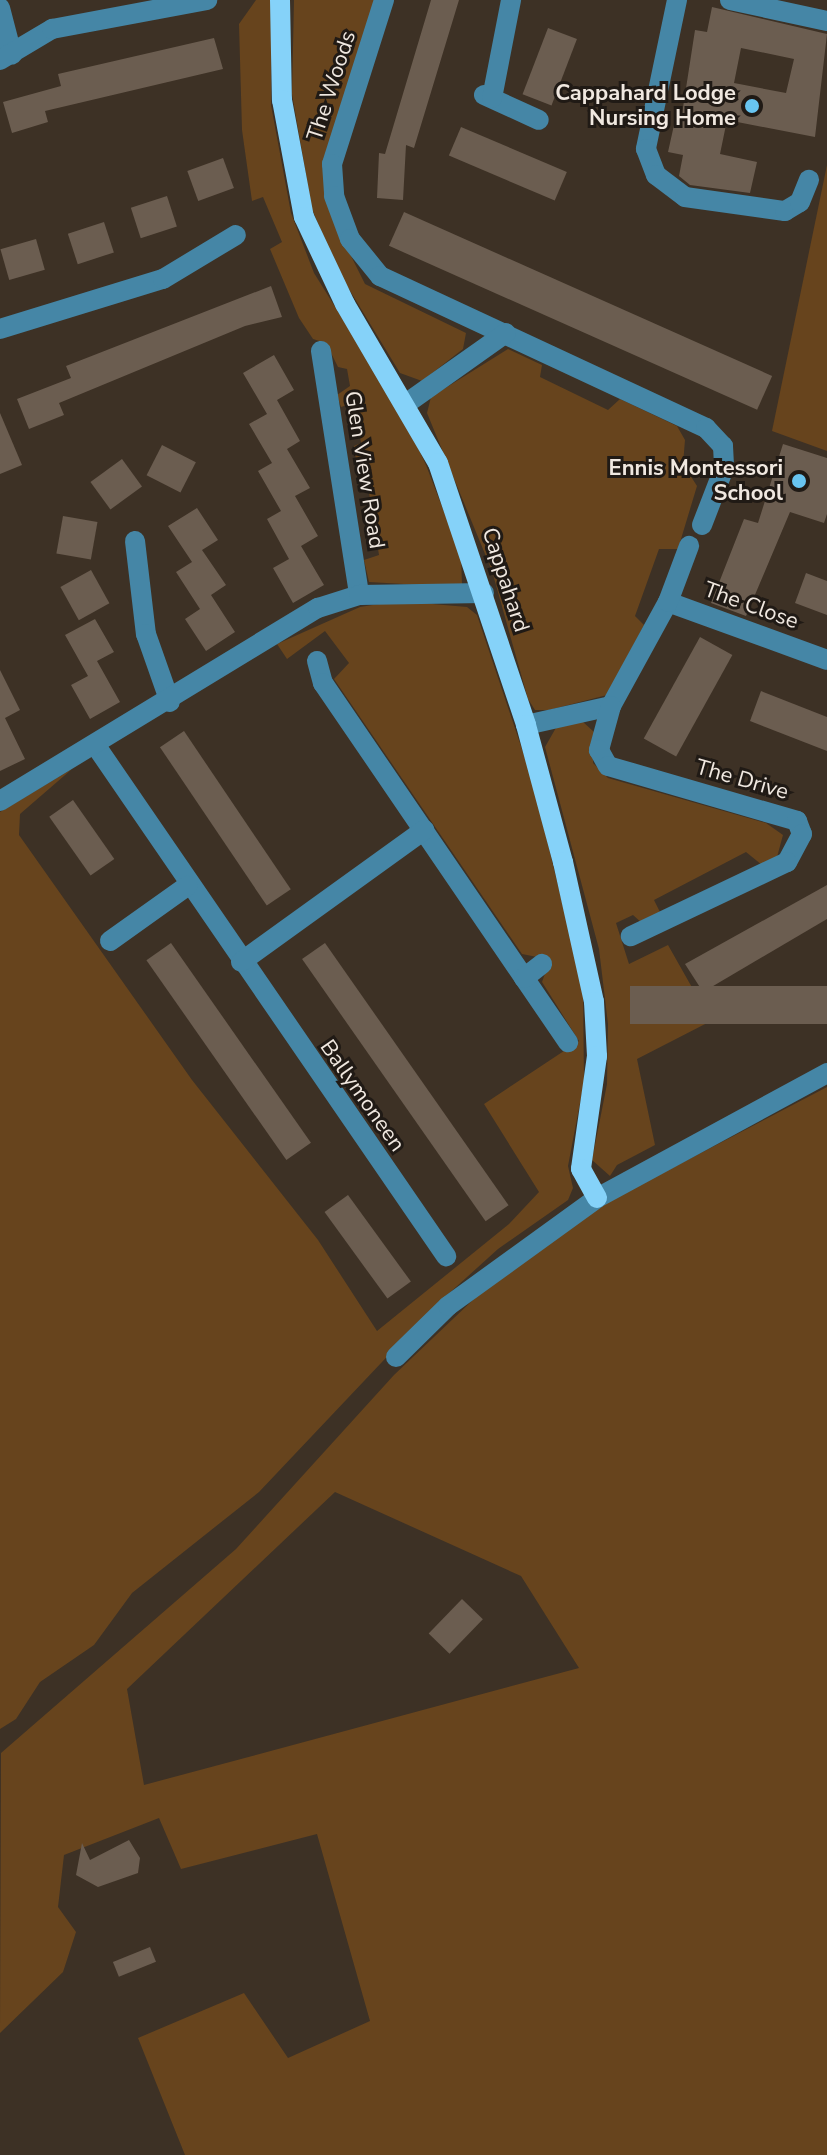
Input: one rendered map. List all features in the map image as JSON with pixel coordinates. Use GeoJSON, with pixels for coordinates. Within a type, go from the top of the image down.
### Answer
{"type":"FeatureCollection","features":[{"type":"Feature","properties":{"kind":"main road","name":"Cappahard"},"geometry":{"type":"LineString","coordinates":[[280,0],[282,100],[304,217],[345,304],[407,403],[438,463],[526,725],[587,953],[597,1056],[581,1169],[597,1198]]}},
{"type":"Feature","properties":{"kind":"street"},"geometry":{"type":"LineString","coordinates":[[0,8],[6,57],[52,29],[162,4],[207,0]]}},
{"type":"Feature","properties":{"kind":"street","name":"The Woods"},"geometry":{"type":"LineString","coordinates":[[384,0],[332,164],[345,225],[380,276],[706,428],[723,446],[724,468],[702,525]]}},
{"type":"Feature","properties":{"kind":"street"},"geometry":{"type":"LineString","coordinates":[[511,0],[488,96],[539,120]]}},
{"type":"Feature","properties":{"kind":"street"},"geometry":{"type":"LineString","coordinates":[[677,0],[646,149],[656,175],[685,197],[785,211],[800,202],[809,180]]}},
{"type":"Feature","properties":{"kind":"street"},"geometry":{"type":"LineString","coordinates":[[730,0],[827,21]]}},
{"type":"Feature","properties":{"kind":"street"},"geometry":{"type":"LineString","coordinates":[[0,329],[163,279],[236,235]]}},
{"type":"Feature","properties":{"kind":"street"},"geometry":{"type":"LineString","coordinates":[[407,403],[506,333]]}},
{"type":"Feature","properties":{"kind":"street","name":"Glen View Road"},"geometry":{"type":"LineString","coordinates":[[321,351],[359,595]]}},
{"type":"Feature","properties":{"kind":"street"},"geometry":{"type":"LineString","coordinates":[[135,541],[146,634],[170,702]]}},
{"type":"Feature","properties":{"kind":"street","name":"The Close"},"geometry":{"type":"LineString","coordinates":[[689,546],[668,602],[827,660]]}},
{"type":"Feature","properties":{"kind":"street"},"geometry":{"type":"LineString","coordinates":[[0,801],[170,702],[318,608],[359,595],[484,593]]}},
{"type":"Feature","properties":{"kind":"street"},"geometry":{"type":"LineString","coordinates":[[526,725],[611,706],[668,602]]}},
{"type":"Feature","properties":{"kind":"street"},"geometry":{"type":"LineString","coordinates":[[317,661],[323,683],[568,1042]]}},
{"type":"Feature","properties":{"kind":"street","name":"The Drive"},"geometry":{"type":"LineString","coordinates":[[611,706],[599,750],[608,766],[785,816],[797,821],[802,834],[787,862],[769,874],[631,936]]}},
{"type":"Feature","properties":{"kind":"street","name":"Ballymoneen"},"geometry":{"type":"LineString","coordinates":[[96,746],[187,886],[446,1256]]}},
{"type":"Feature","properties":{"kind":"street"},"geometry":{"type":"LineString","coordinates":[[241,962],[424,830]]}},
{"type":"Feature","properties":{"kind":"street"},"geometry":{"type":"LineString","coordinates":[[110,941],[187,886]]}},
{"type":"Feature","properties":{"kind":"street"},"geometry":{"type":"LineString","coordinates":[[524,978],[542,964]]}},
{"type":"Feature","properties":{"kind":"street"},"geometry":{"type":"LineString","coordinates":[[396,1357],[448,1306],[597,1198],[827,1073]]}},
{"type":"Feature","properties":{"kind":"shaded area"},"geometry":{"type":"Polygon","coordinates":[[[256,0],[271,0],[271,105],[291,213],[314,273],[403,416],[426,465],[461,556],[462,584],[455,587],[369,582],[364,560],[379,555],[367,480],[359,481],[354,446],[361,443],[354,403],[341,407],[337,395],[350,386],[347,369],[338,367],[326,343],[313,339],[299,318],[270,249],[282,242],[263,197],[252,201],[242,130],[239,24],[256,0]]]}},
{"type":"Feature","properties":{"kind":"shaded area"},"geometry":{"type":"Polygon","coordinates":[[[294,0],[375,0],[323,175],[336,226],[365,284],[466,333],[463,349],[422,381],[400,373],[338,271],[312,209],[292,94],[294,0]]]}},
{"type":"Feature","properties":{"kind":"shaded area"},"geometry":{"type":"Polygon","coordinates":[[[827,165],[827,451],[772,431],[827,165]]]}},
{"type":"Feature","properties":{"kind":"shaded area"},"geometry":{"type":"Polygon","coordinates":[[[508,349],[542,365],[540,377],[608,410],[620,399],[677,426],[685,440],[683,464],[697,486],[678,549],[659,549],[635,616],[644,625],[607,695],[549,710],[535,710],[528,699],[492,571],[427,413],[431,397],[508,349]]]}},
{"type":"Feature","properties":{"kind":"shaded area"},"geometry":{"type":"Polygon","coordinates":[[[398,601],[467,607],[477,615],[532,779],[583,988],[584,1082],[568,1166],[573,1188],[568,1200],[498,1249],[435,1306],[259,1492],[132,1593],[94,1645],[40,1682],[16,1719],[0,1729],[0,812],[72,769],[20,814],[19,835],[192,1080],[318,1240],[377,1331],[509,1224],[539,1192],[484,1104],[579,1041],[542,982],[547,968],[542,958],[522,954],[334,679],[349,663],[325,631],[287,659],[277,644],[360,607],[398,601]]]}},
{"type":"Feature","properties":{"kind":"shaded area"},"geometry":{"type":"Polygon","coordinates":[[[582,721],[594,732],[593,763],[608,778],[766,823],[783,835],[777,857],[762,865],[746,852],[654,900],[660,912],[643,924],[633,915],[616,923],[629,964],[668,945],[711,1021],[637,1059],[655,1145],[617,1165],[610,1176],[592,1160],[607,1084],[608,1024],[599,949],[545,747],[557,726],[582,721]]]}},
{"type":"Feature","properties":{"kind":"shaded area"},"geometry":{"type":"Polygon","coordinates":[[[827,1087],[827,2155],[185,2155],[138,2038],[244,1993],[288,2058],[370,2021],[317,1834],[181,1869],[159,1818],[64,1855],[58,1907],[76,1932],[63,1972],[0,2033],[1,1753],[236,1549],[394,1375],[515,1260],[563,1225],[827,1087]],[[335,1492],[127,1689],[144,1785],[579,1668],[521,1576],[335,1492]]]}},
{"type":"Feature","properties":{"kind":"building"},"geometry":{"type":"Polygon","coordinates":[[[431,0],[459,0],[414,148],[406,145],[403,200],[377,198],[379,153],[385,154],[431,0]]]}},
{"type":"Feature","properties":{"kind":"building","name":"Cappahard Lodge Nursing Home"},"geometry":{"type":"Polygon","coordinates":[[[712,7],[827,34],[815,137],[727,120],[720,154],[757,162],[750,193],[690,185],[679,176],[683,155],[668,152],[674,125],[680,127],[695,30],[707,32],[712,7]],[[741,48],[734,83],[786,93],[794,59],[741,48]]]}},
{"type":"Feature","properties":{"kind":"building"},"geometry":{"type":"Polygon","coordinates":[[[548,28],[577,39],[551,105],[523,94],[548,28]]]}},
{"type":"Feature","properties":{"kind":"building"},"geometry":{"type":"Polygon","coordinates":[[[214,38],[223,69],[45,111],[48,122],[12,133],[3,102],[61,86],[58,74],[214,38]]]}},
{"type":"Feature","properties":{"kind":"building"},"geometry":{"type":"Polygon","coordinates":[[[461,127],[567,172],[555,200],[449,156],[461,127]]]}},
{"type":"Feature","properties":{"kind":"building"},"geometry":{"type":"Polygon","coordinates":[[[223,158],[234,188],[198,201],[187,171],[223,158]]]}},
{"type":"Feature","properties":{"kind":"building"},"geometry":{"type":"Polygon","coordinates":[[[167,196],[177,226],[141,238],[131,208],[167,196]]]}},
{"type":"Feature","properties":{"kind":"building"},"geometry":{"type":"Polygon","coordinates":[[[404,212],[772,376],[757,410],[389,246],[404,212]]]}},
{"type":"Feature","properties":{"kind":"building"},"geometry":{"type":"Polygon","coordinates":[[[104,222],[114,252],[78,264],[68,234],[104,222]]]}},
{"type":"Feature","properties":{"kind":"building"},"geometry":{"type":"Polygon","coordinates":[[[36,239],[45,270],[9,280],[0,249],[36,239]]]}},
{"type":"Feature","properties":{"kind":"building"},"geometry":{"type":"Polygon","coordinates":[[[271,286],[282,317],[245,326],[59,403],[64,415],[29,429],[17,399],[71,378],[66,366],[271,286]]]}},
{"type":"Feature","properties":{"kind":"building"},"geometry":{"type":"Polygon","coordinates":[[[274,355],[294,390],[277,400],[300,441],[287,449],[310,488],[295,496],[318,536],[301,546],[324,585],[293,603],[273,568],[289,559],[267,519],[281,511],[258,471],[272,463],[249,424],[267,414],[243,373],[274,355]]]}},
{"type":"Feature","properties":{"kind":"building"},"geometry":{"type":"Polygon","coordinates":[[[0,413],[22,465],[0,474],[0,413]]]}},
{"type":"Feature","properties":{"kind":"building"},"geometry":{"type":"Polygon","coordinates":[[[783,444],[827,458],[827,514],[824,523],[790,512],[746,616],[711,603],[744,519],[758,523],[783,444]]]}},
{"type":"Feature","properties":{"kind":"building"},"geometry":{"type":"Polygon","coordinates":[[[162,445],[196,462],[180,493],[147,475],[162,445]]]}},
{"type":"Feature","properties":{"kind":"building"},"geometry":{"type":"Polygon","coordinates":[[[122,459],[142,487],[110,509],[90,482],[122,459]]]}},
{"type":"Feature","properties":{"kind":"building"},"geometry":{"type":"Polygon","coordinates":[[[197,508],[218,540],[202,550],[226,585],[211,595],[235,632],[206,651],[185,619],[200,609],[176,572],[192,562],[168,526],[197,508]]]}},
{"type":"Feature","properties":{"kind":"building"},"geometry":{"type":"Polygon","coordinates":[[[63,516],[97,522],[91,560],[56,553],[63,516]]]}},
{"type":"Feature","properties":{"kind":"building"},"geometry":{"type":"Polygon","coordinates":[[[91,570],[109,603],[79,620],[60,587],[91,570]]]}},
{"type":"Feature","properties":{"kind":"building"},"geometry":{"type":"Polygon","coordinates":[[[806,573],[827,581],[827,615],[795,603],[806,573]]]}},
{"type":"Feature","properties":{"kind":"building"},"geometry":{"type":"Polygon","coordinates":[[[95,619],[114,652],[97,661],[120,702],[90,719],[71,685],[88,676],[65,635],[95,619]]]}},
{"type":"Feature","properties":{"kind":"building"},"geometry":{"type":"Polygon","coordinates":[[[700,637],[732,655],[676,756],[644,738],[700,637]]]}},
{"type":"Feature","properties":{"kind":"building"},"geometry":{"type":"Polygon","coordinates":[[[0,670],[20,710],[5,718],[25,759],[0,771],[0,670]]]}},
{"type":"Feature","properties":{"kind":"building"},"geometry":{"type":"Polygon","coordinates":[[[761,691],[827,717],[827,751],[750,721],[761,691]]]}},
{"type":"Feature","properties":{"kind":"building"},"geometry":{"type":"Polygon","coordinates":[[[184,731],[291,889],[267,906],[160,747],[184,731]]]}},
{"type":"Feature","properties":{"kind":"building"},"geometry":{"type":"Polygon","coordinates":[[[73,800],[114,859],[91,876],[49,817],[73,800]]]}},
{"type":"Feature","properties":{"kind":"building"},"geometry":{"type":"Polygon","coordinates":[[[827,885],[827,919],[703,992],[685,964],[827,885]]]}},
{"type":"Feature","properties":{"kind":"building"},"geometry":{"type":"Polygon","coordinates":[[[171,943],[311,1143],[286,1160],[146,960],[171,943]]]}},
{"type":"Feature","properties":{"kind":"building"},"geometry":{"type":"Polygon","coordinates":[[[325,943],[509,1205],[486,1221],[302,959],[325,943]]]}},
{"type":"Feature","properties":{"kind":"building"},"geometry":{"type":"Polygon","coordinates":[[[630,986],[827,986],[827,1024],[630,1024],[630,986]]]}},
{"type":"Feature","properties":{"kind":"building"},"geometry":{"type":"Polygon","coordinates":[[[348,1195],[411,1282],[387,1299],[325,1212],[348,1195]]]}},
{"type":"Feature","properties":{"kind":"building"},"geometry":{"type":"Polygon","coordinates":[[[462,1599],[483,1619],[450,1654],[429,1634],[462,1599]]]}},
{"type":"Feature","properties":{"kind":"building"},"geometry":{"type":"Polygon","coordinates":[[[129,1840],[140,1858],[138,1873],[98,1887],[76,1875],[82,1843],[90,1860],[129,1840]]]}},
{"type":"Feature","properties":{"kind":"building"},"geometry":{"type":"Polygon","coordinates":[[[150,1947],[156,1962],[119,1977],[113,1962],[150,1947]]]}},
{"type":"Feature","properties":{"kind":"place","name":"Cappahard Lodge Nursing Home"},"geometry":{"type":"Point","coordinates":[752,106]}},
{"type":"Feature","properties":{"kind":"place","name":"Ennis Montessori School"},"geometry":{"type":"Point","coordinates":[799,481]}}]}
